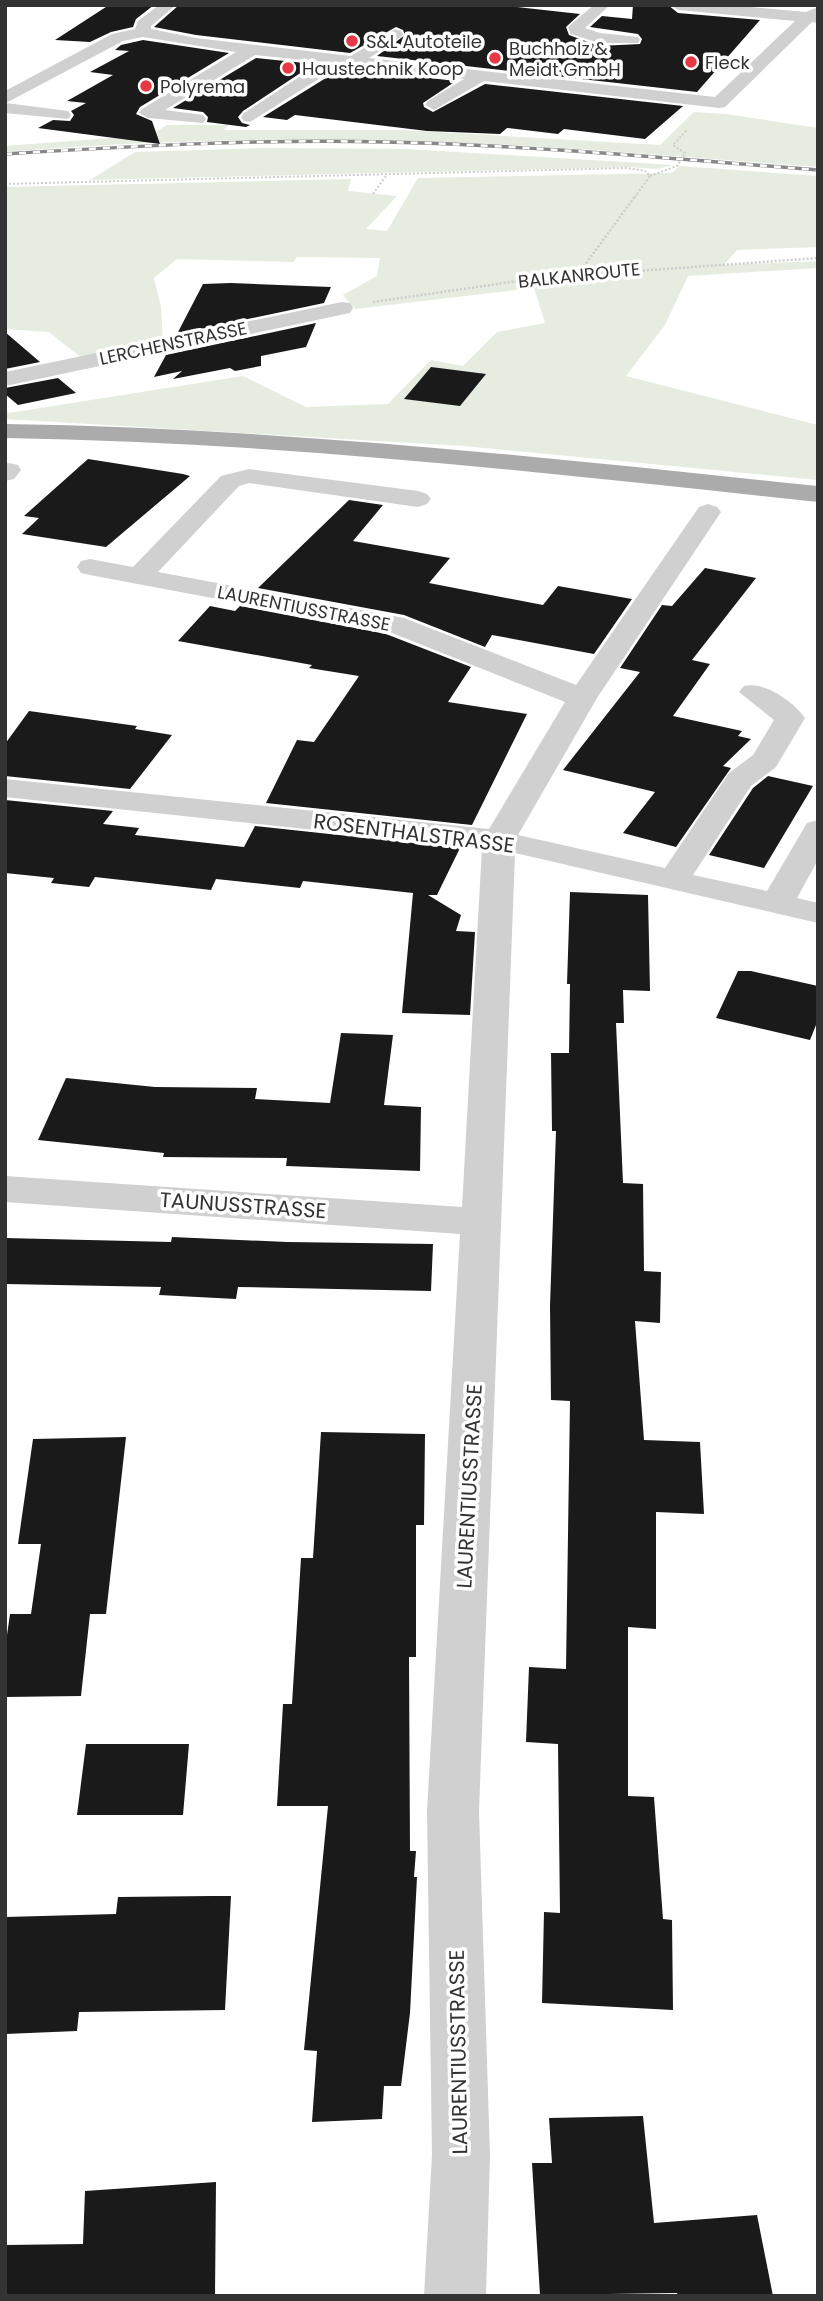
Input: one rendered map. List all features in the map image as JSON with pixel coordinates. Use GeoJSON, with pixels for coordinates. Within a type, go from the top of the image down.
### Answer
{"type":"FeatureCollection","features":[{"type":"Feature","properties":{"kind":"main road"},"geometry":{"type":"LineString","coordinates":[[5,431],[124,433],[302,443],[818,494]]}},
{"type":"Feature","properties":{"kind":"street"},"geometry":{"type":"LineString","coordinates":[[143,32],[143,24],[169,5]]}},
{"type":"Feature","properties":{"kind":"street"},"geometry":{"type":"LineString","coordinates":[[603,5],[576,28],[577,31],[599,38],[632,40]]}},
{"type":"Feature","properties":{"kind":"street"},"geometry":{"type":"LineString","coordinates":[[678,5],[815,16]]}},
{"type":"Feature","properties":{"kind":"street"},"geometry":{"type":"LineString","coordinates":[[721,26],[734,10]]}},
{"type":"Feature","properties":{"kind":"street"},"geometry":{"type":"LineString","coordinates":[[9,94],[118,37],[143,32],[196,43],[251,50],[719,103],[815,16]]}},
{"type":"Feature","properties":{"kind":"street"},"geometry":{"type":"LineString","coordinates":[[250,117],[346,60],[396,34]]}},
{"type":"Feature","properties":{"kind":"street"},"geometry":{"type":"LineString","coordinates":[[197,119],[148,113],[251,50]]}},
{"type":"Feature","properties":{"kind":"street"},"geometry":{"type":"LineString","coordinates":[[435,71],[455,57]]}},
{"type":"Feature","properties":{"kind":"street"},"geometry":{"type":"LineString","coordinates":[[28,66],[62,68]]}},
{"type":"Feature","properties":{"kind":"street"},"geometry":{"type":"LineString","coordinates":[[434,105],[480,76]]}},
{"type":"Feature","properties":{"kind":"street"},"geometry":{"type":"LineString","coordinates":[[5,108],[62,116]]}},
{"type":"Feature","properties":{"kind":"street","name":"LERCHENSTRASSE"},"geometry":{"type":"LineString","coordinates":[[5,379],[342,308]]}},
{"type":"Feature","properties":{"kind":"street"},"geometry":{"type":"LineString","coordinates":[[139,576],[230,481],[249,476],[418,499]]}},
{"type":"Feature","properties":{"kind":"street","name":"LAURENTIUSSTRASSE"},"geometry":{"type":"LineString","coordinates":[[454,2296],[461,2155],[453,1811],[499,840],[582,698],[708,512]]}},
{"type":"Feature","properties":{"kind":"street","name":"LAURENTIUSSTRASSE"},"geometry":{"type":"LineString","coordinates":[[90,567],[394,624],[582,698]]}},
{"type":"Feature","properties":{"kind":"street"},"geometry":{"type":"LineString","coordinates":[[673,880],[740,779],[765,761],[790,718],[754,692]]}},
{"type":"Feature","properties":{"kind":"street","name":"ROSENTHALSTRASSE"},"geometry":{"type":"LineString","coordinates":[[5,788],[499,840],[818,913]]}},
{"type":"Feature","properties":{"kind":"street"},"geometry":{"type":"LineString","coordinates":[[777,904],[818,830]]}},
{"type":"Feature","properties":{"kind":"street","name":"TAUNUSSTRASSE"},"geometry":{"type":"LineString","coordinates":[[5,1189],[482,1222]]}},
{"type":"Feature","properties":{"kind":"path"},"geometry":{"type":"LineString","coordinates":[[579,273],[650,176],[658,170],[677,166],[685,153],[673,145],[674,141],[719,103]]}},
{"type":"Feature","properties":{"kind":"path"},"geometry":{"type":"LineString","coordinates":[[5,184],[627,168],[645,171],[650,176]]}},
{"type":"Feature","properties":{"kind":"path"},"geometry":{"type":"LineString","coordinates":[[373,194],[387,175]]}},
{"type":"Feature","properties":{"kind":"path","name":"BALKANROUTE"},"geometry":{"type":"LineString","coordinates":[[342,308],[429,291],[579,273],[818,258]]}},
{"type":"Feature","properties":{"kind":"shaded area"},"geometry":{"type":"Polygon","coordinates":[[[694,112],[726,114],[818,128],[818,167],[535,146],[387,141],[168,142],[5,152],[5,146],[151,135],[167,125],[229,125],[223,130],[401,130],[660,145],[694,112]]]}},
{"type":"Feature","properties":{"kind":"shaded area"},"geometry":{"type":"Polygon","coordinates":[[[266,148],[407,149],[674,165],[657,169],[629,167],[90,180],[135,152],[266,148]]]}},
{"type":"Feature","properties":{"kind":"shaded area"},"geometry":{"type":"Polygon","coordinates":[[[679,166],[818,176],[818,247],[737,250],[724,265],[818,261],[818,268],[688,276],[665,325],[626,376],[818,425],[818,480],[464,446],[5,419],[5,410],[9,413],[243,376],[306,407],[388,404],[431,360],[463,366],[497,332],[545,323],[534,288],[355,309],[343,295],[377,276],[380,258],[297,257],[293,262],[177,259],[154,278],[161,307],[163,342],[84,360],[49,332],[5,329],[5,187],[351,179],[348,191],[397,196],[366,229],[387,231],[418,178],[672,173],[679,166]]]}},
{"type":"Feature","properties":{"kind":"building"},"geometry":{"type":"Polygon","coordinates":[[[109,5],[154,5],[136,19],[133,27],[111,32],[90,42],[55,40],[109,5]]]}},
{"type":"Feature","properties":{"kind":"building"},"geometry":{"type":"Polygon","coordinates":[[[179,5],[500,5],[580,14],[566,27],[569,35],[599,46],[640,44],[642,39],[638,34],[590,27],[602,16],[632,19],[633,5],[668,5],[678,13],[760,20],[697,92],[377,56],[405,35],[403,30],[396,27],[350,53],[196,35],[154,27],[179,5]]]}},
{"type":"Feature","properties":{"kind":"building","name":"Polyrema"},"geometry":{"type":"Polygon","coordinates":[[[143,40],[229,53],[140,107],[136,114],[152,121],[160,144],[38,128],[53,120],[70,121],[74,115],[71,111],[86,103],[67,101],[113,75],[90,72],[129,51],[115,50],[121,45],[143,40]]]}},
{"type":"Feature","properties":{"kind":"building"},"geometry":{"type":"Polygon","coordinates":[[[256,58],[314,64],[243,111],[238,117],[242,123],[250,125],[246,127],[207,122],[208,117],[203,112],[173,108],[256,58]]]}},
{"type":"Feature","properties":{"kind":"building"},"geometry":{"type":"Polygon","coordinates":[[[342,68],[456,81],[423,103],[424,107],[433,112],[485,84],[683,106],[645,139],[564,129],[558,134],[507,128],[500,134],[427,131],[295,115],[287,120],[263,117],[342,68]]]}},
{"type":"Feature","properties":{"kind":"building"},"geometry":{"type":"Polygon","coordinates":[[[203,284],[331,287],[324,303],[177,334],[203,284]]]}},
{"type":"Feature","properties":{"kind":"building"},"geometry":{"type":"Polygon","coordinates":[[[316,323],[306,347],[261,356],[261,366],[235,371],[230,368],[173,379],[182,371],[154,377],[166,355],[316,323]]]}},
{"type":"Feature","properties":{"kind":"building"},"geometry":{"type":"Polygon","coordinates":[[[5,332],[40,362],[5,369],[5,332]]]}},
{"type":"Feature","properties":{"kind":"building"},"geometry":{"type":"Polygon","coordinates":[[[431,367],[486,374],[460,406],[404,399],[431,367]]]}},
{"type":"Feature","properties":{"kind":"building"},"geometry":{"type":"Polygon","coordinates":[[[58,378],[76,393],[18,405],[5,394],[5,388],[58,378]]]}},
{"type":"Feature","properties":{"kind":"building"},"geometry":{"type":"Polygon","coordinates":[[[88,459],[190,476],[106,547],[22,534],[39,518],[24,516],[88,459]]]}},
{"type":"Feature","properties":{"kind":"building"},"geometry":{"type":"Polygon","coordinates":[[[349,500],[383,505],[353,541],[450,558],[429,583],[543,605],[558,586],[632,599],[594,654],[492,635],[485,647],[404,615],[258,588],[349,500]]]}},
{"type":"Feature","properties":{"kind":"building"},"geometry":{"type":"Polygon","coordinates":[[[705,568],[756,578],[692,660],[710,664],[673,716],[742,731],[738,736],[751,739],[723,766],[731,768],[676,847],[623,833],[655,792],[563,770],[640,672],[620,668],[662,605],[672,606],[705,568]]]}},
{"type":"Feature","properties":{"kind":"building"},"geometry":{"type":"Polygon","coordinates":[[[210,606],[235,611],[240,606],[386,634],[471,667],[448,702],[527,714],[472,825],[266,803],[297,740],[314,742],[359,676],[178,641],[210,606]]]}},
{"type":"Feature","properties":{"kind":"building"},"geometry":{"type":"Polygon","coordinates":[[[29,711],[137,726],[135,729],[172,735],[130,789],[5,776],[5,744],[29,711]]]}},
{"type":"Feature","properties":{"kind":"building"},"geometry":{"type":"Polygon","coordinates":[[[768,776],[813,786],[764,868],[709,855],[753,788],[768,776]]]}},
{"type":"Feature","properties":{"kind":"building"},"geometry":{"type":"Polygon","coordinates":[[[5,800],[113,811],[103,824],[139,828],[135,835],[244,847],[255,826],[460,848],[437,895],[428,895],[461,915],[456,931],[475,932],[470,1015],[402,1013],[413,893],[303,881],[300,888],[216,879],[211,890],[95,877],[89,887],[51,883],[54,878],[5,873],[5,800]]]}},
{"type":"Feature","properties":{"kind":"building"},"geometry":{"type":"Polygon","coordinates":[[[570,892],[648,895],[650,991],[623,990],[624,1023],[616,1023],[623,1183],[643,1184],[644,1271],[661,1272],[660,1323],[635,1321],[644,1440],[700,1442],[704,1514],[656,1512],[656,1629],[628,1627],[628,1796],[654,1797],[663,1919],[672,1920],[673,2010],[542,2003],[544,1912],[560,1913],[558,1744],[526,1742],[529,1667],[566,1669],[570,1401],[551,1400],[550,1306],[556,1131],[552,1131],[551,1053],[569,1053],[570,984],[567,984],[570,892]]]}},
{"type":"Feature","properties":{"kind":"building"},"geometry":{"type":"Polygon","coordinates":[[[738,971],[751,971],[818,986],[818,1020],[810,1040],[716,1018],[738,971]]]}},
{"type":"Feature","properties":{"kind":"building"},"geometry":{"type":"Polygon","coordinates":[[[341,1033],[393,1035],[384,1105],[421,1107],[420,1171],[286,1166],[287,1158],[163,1157],[164,1153],[38,1140],[66,1078],[155,1087],[257,1088],[255,1099],[330,1103],[341,1033]]]}},
{"type":"Feature","properties":{"kind":"building"},"geometry":{"type":"Polygon","coordinates":[[[172,1237],[433,1244],[431,1291],[238,1287],[236,1299],[159,1295],[161,1287],[5,1284],[5,1238],[171,1242],[172,1237]]]}},
{"type":"Feature","properties":{"kind":"building"},"geometry":{"type":"Polygon","coordinates":[[[321,1432],[425,1434],[424,1525],[416,1525],[416,1657],[409,1657],[410,1851],[416,1851],[414,1877],[417,1877],[410,2013],[401,2086],[384,2086],[382,2119],[312,2122],[317,2051],[304,2050],[328,1806],[277,1806],[283,1704],[292,1704],[301,1558],[313,1558],[321,1432]]]}},
{"type":"Feature","properties":{"kind":"building"},"geometry":{"type":"Polygon","coordinates":[[[126,1437],[106,1614],[90,1614],[81,1696],[5,1697],[5,1649],[10,1614],[31,1614],[41,1544],[18,1544],[33,1439],[126,1437]]]}},
{"type":"Feature","properties":{"kind":"building"},"geometry":{"type":"Polygon","coordinates":[[[86,1744],[189,1744],[183,1815],[77,1815],[86,1744]]]}},
{"type":"Feature","properties":{"kind":"building"},"geometry":{"type":"Polygon","coordinates":[[[231,1896],[225,2010],[79,2012],[77,2031],[5,2034],[5,1917],[116,1914],[118,1897],[231,1896]]]}},
{"type":"Feature","properties":{"kind":"building"},"geometry":{"type":"Polygon","coordinates":[[[643,2116],[654,2223],[757,2215],[773,2296],[678,2296],[677,2293],[540,2295],[532,2163],[552,2163],[549,2118],[643,2116]]]}},
{"type":"Feature","properties":{"kind":"building"},"geometry":{"type":"Polygon","coordinates":[[[216,2182],[215,2296],[5,2296],[5,2245],[83,2244],[85,2191],[216,2182]]]}},
{"type":"Feature","properties":{"kind":"railway"},"geometry":{"type":"LineString","coordinates":[[5,154],[242,142],[337,141],[548,149],[818,170]]}},
{"type":"Feature","properties":{"kind":"place","name":"S&L Autoteile"},"geometry":{"type":"Point","coordinates":[352,41]}},
{"type":"Feature","properties":{"kind":"place","name":"Buchholz & Meidt GmbH"},"geometry":{"type":"Point","coordinates":[495,58]}},
{"type":"Feature","properties":{"kind":"place","name":"Fleck"},"geometry":{"type":"Point","coordinates":[691,62]}},
{"type":"Feature","properties":{"kind":"place","name":"Haustechnik Koop"},"geometry":{"type":"Point","coordinates":[288,68]}},
{"type":"Feature","properties":{"kind":"place","name":"Polyrema"},"geometry":{"type":"Point","coordinates":[146,86]}}]}
